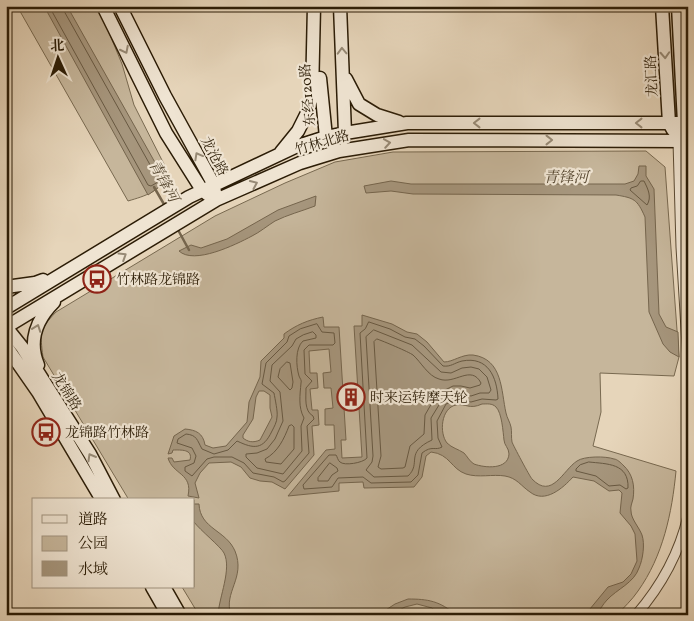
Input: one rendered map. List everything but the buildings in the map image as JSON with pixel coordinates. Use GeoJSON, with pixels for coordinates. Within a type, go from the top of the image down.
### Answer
{"type":"FeatureCollection","features":[{"type":"Feature","properties":{"kind":"main road","name":"龙沧路"},"geometry":{"type":"LineString","coordinates":[[103,6],[166,133],[202,190],[216,200]]}},
{"type":"Feature","properties":{"kind":"main road","name":"龙沧路"},"geometry":{"type":"LineString","coordinates":[[120,6],[164,96],[214,185],[216,200]]}},
{"type":"Feature","properties":{"kind":"main road","name":"东经120路"},"geometry":{"type":"LineString","coordinates":[[315,6],[321,99],[326,137],[338,150]]}},
{"type":"Feature","properties":{"kind":"main road"},"geometry":{"type":"LineString","coordinates":[[278,155],[298,131],[308,111],[312,95],[315,6]]}},
{"type":"Feature","properties":{"kind":"main road"},"geometry":{"type":"LineString","coordinates":[[338,150],[345,133],[340,6]]}},
{"type":"Feature","properties":{"kind":"main road","name":"龙汇路"},"geometry":{"type":"LineString","coordinates":[[662,6],[669,123],[683,141]]}},
{"type":"Feature","properties":{"kind":"main road"},"geometry":{"type":"LineString","coordinates":[[678,6],[686,123]]}},
{"type":"Feature","properties":{"kind":"main road"},"geometry":{"type":"LineString","coordinates":[[342,71],[359,104],[377,115],[396,122],[446,123]]}},
{"type":"Feature","properties":{"kind":"main road","name":"竹林北路"},"geometry":{"type":"LineString","coordinates":[[6,308],[202,190],[295,147],[326,137],[407,123],[686,123]]}},
{"type":"Feature","properties":{"kind":"main road","name":"竹林北路"},"geometry":{"type":"LineString","coordinates":[[6,327],[216,200],[300,163],[338,150],[409,140],[683,141]]}},
{"type":"Feature","properties":{"kind":"main road"},"geometry":{"type":"LineString","coordinates":[[6,287],[35,283],[73,267]]}},
{"type":"Feature","properties":{"kind":"main road"},"geometry":{"type":"LineString","coordinates":[[43,391],[34,356],[33,339],[40,319],[64,292]]}},
{"type":"Feature","properties":{"kind":"main road","name":"龙锦路"},"geometry":{"type":"LineString","coordinates":[[6,327],[22,347],[43,391],[101,498]]}},
{"type":"Feature","properties":{"kind":"main road","name":"龙锦路"},"geometry":{"type":"LineString","coordinates":[[6,346],[43,391],[90,454],[113,498]]}},
{"type":"Feature","properties":{"kind":"main road"},"geometry":{"type":"LineString","coordinates":[[6,363],[43,391]]}},
{"type":"Feature","properties":{"kind":"main road"},"geometry":{"type":"LineString","coordinates":[[153,588],[168,615]]}},
{"type":"Feature","properties":{"kind":"main road"},"geometry":{"type":"LineString","coordinates":[[165,588],[180,615]]}},
{"type":"Feature","properties":{"kind":"street"},"geometry":{"type":"LineString","coordinates":[[686,123],[683,141],[681,247],[688,362]]}},
{"type":"Feature","properties":{"kind":"street"},"geometry":{"type":"LineString","coordinates":[[636,615],[647,602],[675,559],[688,516]]}},
{"type":"Feature","properties":{"kind":"green space"},"geometry":{"type":"Polygon","coordinates":[[[17,6],[98,6],[122,64],[134,105],[168,172],[158,188],[147,195],[128,201],[17,6]]]}},
{"type":"Feature","properties":{"kind":"green space"},"geometry":{"type":"Polygon","coordinates":[[[646,151],[665,167],[679,357],[674,376],[600,373],[601,412],[593,446],[676,471],[669,518],[660,549],[647,578],[617,615],[199,615],[183,588],[195,588],[195,498],[128,498],[43,357],[42,332],[46,323],[56,312],[215,216],[335,162],[393,152],[646,151]]]}},
{"type":"Feature","properties":{"kind":"water"},"geometry":{"type":"Polygon","coordinates":[[[44,6],[67,6],[166,182],[148,195],[44,6]]]}},
{"type":"Feature","properties":{"kind":"water"},"geometry":{"type":"Polygon","coordinates":[[[639,166],[646,166],[646,176],[654,189],[659,314],[666,327],[678,332],[679,357],[670,352],[663,344],[649,312],[645,217],[640,206],[634,200],[616,195],[413,194],[391,191],[366,193],[364,186],[391,181],[411,184],[625,184],[634,181],[638,174],[639,166]]]}},
{"type":"Feature","properties":{"kind":"water"},"geometry":{"type":"Polygon","coordinates":[[[316,196],[315,206],[275,221],[236,244],[204,255],[186,255],[179,251],[191,245],[201,248],[227,239],[278,210],[316,196]]]}},
{"type":"Feature","properties":{"kind":"water"},"geometry":{"type":"Polygon","coordinates":[[[362,315],[417,334],[427,342],[444,362],[473,355],[483,358],[490,363],[499,377],[506,413],[511,427],[512,442],[532,479],[539,485],[551,485],[577,461],[590,457],[615,459],[626,469],[631,476],[633,485],[634,494],[631,510],[632,517],[642,535],[642,556],[637,573],[607,600],[596,615],[585,615],[608,587],[623,582],[631,574],[637,561],[635,534],[620,513],[622,493],[619,490],[609,491],[594,481],[573,477],[553,493],[542,496],[536,495],[509,477],[475,476],[461,472],[442,456],[431,452],[426,456],[422,477],[414,487],[364,488],[363,482],[339,483],[339,491],[288,496],[326,450],[335,449],[334,425],[325,425],[325,409],[333,408],[331,388],[324,388],[323,373],[331,372],[329,349],[309,351],[310,373],[317,373],[318,388],[310,389],[312,410],[318,410],[319,425],[312,426],[314,455],[285,489],[272,482],[250,478],[241,467],[231,462],[209,463],[200,473],[195,483],[199,498],[188,496],[188,483],[170,464],[168,458],[172,458],[174,462],[190,460],[190,454],[183,450],[173,450],[172,453],[168,454],[174,436],[185,429],[189,429],[201,435],[205,445],[213,448],[226,446],[247,422],[249,402],[260,377],[261,361],[284,338],[284,334],[298,325],[318,318],[323,317],[324,327],[339,327],[346,440],[341,440],[342,458],[362,457],[354,326],[362,326],[362,315]],[[259,391],[256,397],[253,419],[243,435],[243,438],[251,442],[260,440],[272,417],[270,395],[264,391],[259,391]],[[482,404],[474,406],[456,405],[451,407],[444,416],[442,427],[444,439],[449,445],[464,453],[474,464],[490,467],[500,465],[505,463],[509,454],[504,442],[500,414],[494,406],[482,404]]]}},
{"type":"Feature","properties":{"kind":"water"},"geometry":{"type":"Polygon","coordinates":[[[195,504],[199,504],[200,512],[208,524],[226,538],[235,551],[238,569],[230,599],[231,615],[218,615],[227,567],[224,553],[195,523],[195,504]]]}},
{"type":"Feature","properties":{"kind":"water"},"geometry":{"type":"Polygon","coordinates":[[[408,599],[434,602],[456,615],[440,615],[432,608],[417,604],[405,607],[390,615],[378,615],[395,604],[408,599]]]}},
{"type":"Feature","properties":{"kind":"waterway","name":"青锋河"},"geometry":{"type":"LineString","coordinates":[[154,187],[165,206]]}},
{"type":"Feature","properties":{"kind":"waterway","name":"青锋河"},"geometry":{"type":"LineString","coordinates":[[177,228],[189,250]]}},
{"type":"Feature","properties":{"kind":"place","name":"竹林路龙锦路"},"geometry":{"type":"Point","coordinates":[97,279]}},
{"type":"Feature","properties":{"kind":"place","name":"时来运转摩天轮"},"geometry":{"type":"Point","coordinates":[351,397]}},
{"type":"Feature","properties":{"kind":"place","name":"龙锦路竹林路"},"geometry":{"type":"Point","coordinates":[46,432]}}]}
